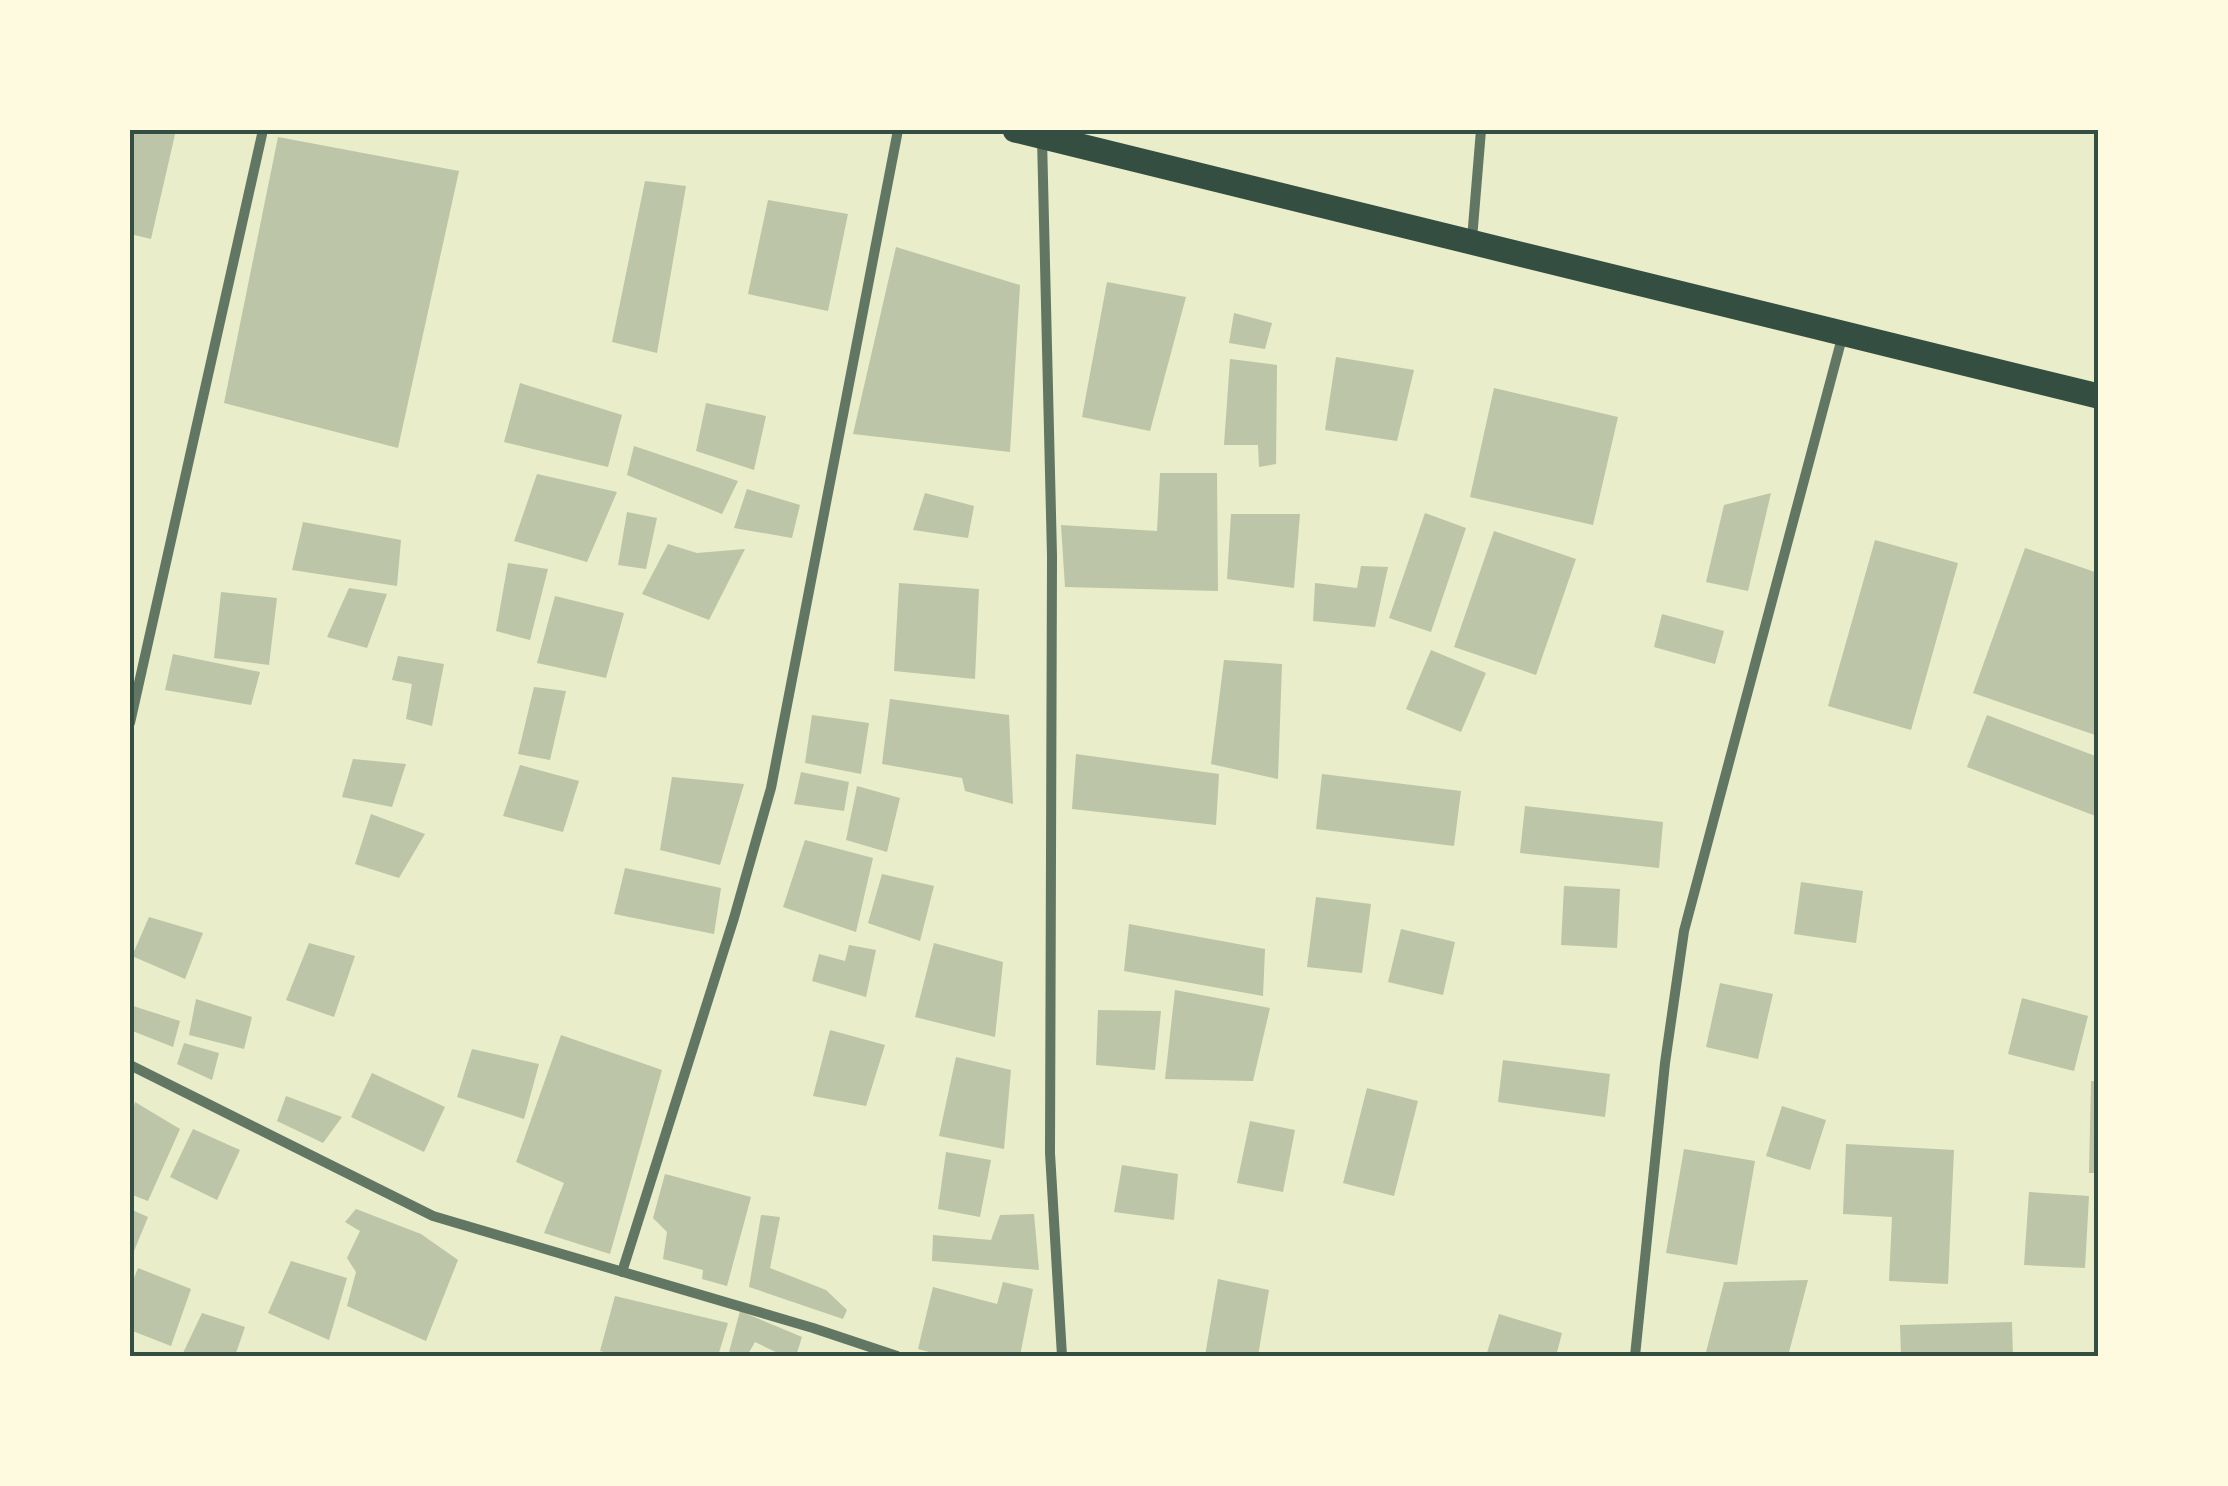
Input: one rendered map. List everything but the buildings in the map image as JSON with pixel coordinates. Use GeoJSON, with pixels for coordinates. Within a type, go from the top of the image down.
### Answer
{"type":"FeatureCollection","features":[{"type":"Feature","properties":{"kind":"main road"},"geometry":{"type":"LineString","coordinates":[[1015,130],[1042,133],[2098,396]]}},
{"type":"Feature","properties":{"kind":"street"},"geometry":{"type":"LineString","coordinates":[[130,722],[264,130]]}},
{"type":"Feature","properties":{"kind":"street"},"geometry":{"type":"LineString","coordinates":[[622,1272],[734,918],[770,788],[898,130]]}},
{"type":"Feature","properties":{"kind":"street"},"geometry":{"type":"LineString","coordinates":[[1472,240],[1480,130]]}},
{"type":"Feature","properties":{"kind":"street"},"geometry":{"type":"LineString","coordinates":[[1042,133],[1052,556],[1050,1153],[1062,1356]]}},
{"type":"Feature","properties":{"kind":"street"},"geometry":{"type":"LineString","coordinates":[[1635,1356],[1665,1064],[1684,931],[1844,334]]}},
{"type":"Feature","properties":{"kind":"street"},"geometry":{"type":"LineString","coordinates":[[130,1065],[433,1216],[897,1356]]}}]}
